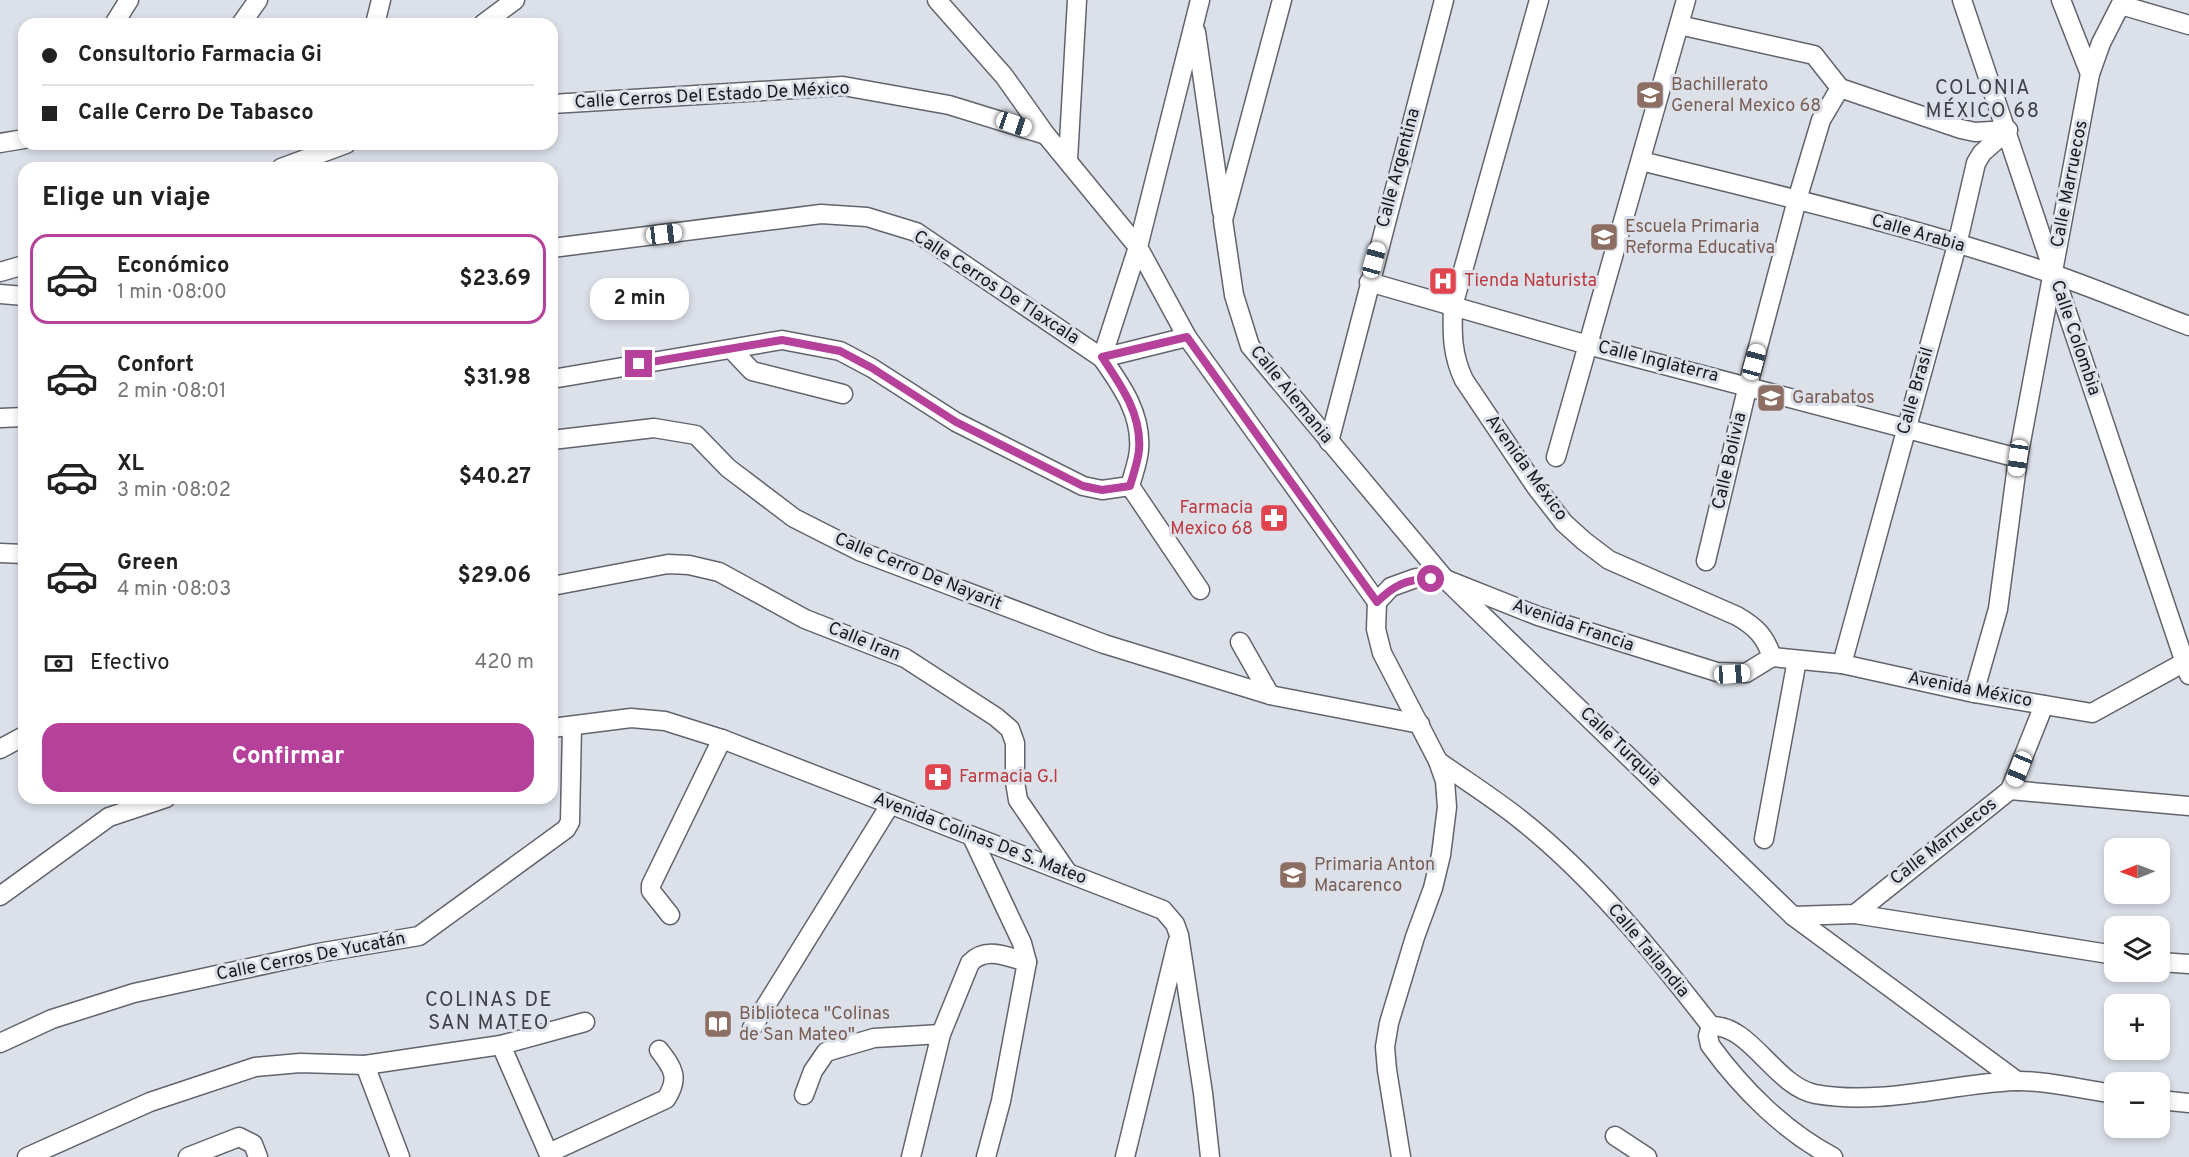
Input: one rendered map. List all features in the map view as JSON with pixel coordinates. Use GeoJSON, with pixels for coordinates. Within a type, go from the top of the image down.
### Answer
{"type":"FeatureCollection","features":[{"type":"Feature","properties":{"kind":"street"},"geometry":{"type":"LineString","coordinates":[[118,18],[129,0]]}},
{"type":"Feature","properties":{"kind":"street"},"geometry":{"type":"LineString","coordinates":[[245,18],[258,0]]}},
{"type":"Feature","properties":{"kind":"street"},"geometry":{"type":"LineString","coordinates":[[376,18],[381,0]]}},
{"type":"Feature","properties":{"kind":"street"},"geometry":{"type":"LineString","coordinates":[[491,18],[515,0]]}},
{"type":"Feature","properties":{"kind":"street"},"geometry":{"type":"LineString","coordinates":[[937,0],[1004,76],[1046,135],[1138,247],[1187,337],[1377,602],[1376,629],[1382,653],[1438,761],[1444,781],[1447,807],[1442,855],[1389,1023],[1385,1047],[1401,1157]]}},
{"type":"Feature","properties":{"kind":"street"},"geometry":{"type":"LineString","coordinates":[[1068,160],[1077,0]]}},
{"type":"Feature","properties":{"kind":"street"},"geometry":{"type":"LineString","coordinates":[[1102,357],[1138,247],[1200,0]]}},
{"type":"Feature","properties":{"kind":"street","name":"Calle Alemania"},"geometry":{"type":"LineString","coordinates":[[1282,0],[1223,220],[1234,295],[1250,346],[1445,579]]}},
{"type":"Feature","properties":{"kind":"street","name":"Calle Argentina"},"geometry":{"type":"LineString","coordinates":[[1329,442],[1444,0]]}},
{"type":"Feature","properties":{"kind":"street","name":"Avenida México"},"geometry":{"type":"LineString","coordinates":[[1539,0],[1453,306],[1452,343],[1456,362],[1464,380],[1564,523],[1609,560],[1755,626],[1767,640],[1772,657],[1842,664],[1974,693],[2092,713],[2188,665]]}},
{"type":"Feature","properties":{"kind":"street"},"geometry":{"type":"LineString","coordinates":[[1556,457],[1686,0]]}},
{"type":"Feature","properties":{"kind":"street","name":"Calle Colombia"},"geometry":{"type":"LineString","coordinates":[[1962,0],[2008,130],[2053,274],[2188,665]]}},
{"type":"Feature","properties":{"kind":"street"},"geometry":{"type":"LineString","coordinates":[[2061,0],[2090,74]]}},
{"type":"Feature","properties":{"kind":"street"},"geometry":{"type":"LineString","coordinates":[[2122,2],[2150,6],[2189,25]]}},
{"type":"Feature","properties":{"kind":"street","name":"Calle Marruecos"},"geometry":{"type":"LineString","coordinates":[[1974,693],[1998,609],[2018,458],[2090,74],[2100,43],[2122,2]]}},
{"type":"Feature","properties":{"kind":"street"},"geometry":{"type":"LineString","coordinates":[[1194,23],[1223,220]]}},
{"type":"Feature","properties":{"kind":"street"},"geometry":{"type":"LineString","coordinates":[[1679,25],[1814,54],[1840,88],[1961,129],[1975,132],[2008,130]]}},
{"type":"Feature","properties":{"kind":"street","name":"Calle Cerros Del Estado De México"},"geometry":{"type":"LineString","coordinates":[[558,104],[843,86],[949,105],[1046,135]]}},
{"type":"Feature","properties":{"kind":"street","name":"Calle Bolivia"},"geometry":{"type":"LineString","coordinates":[[1706,561],[1748,385],[1797,200],[1821,120],[1840,88]]}},
{"type":"Feature","properties":{"kind":"street","name":"Calle Brasil"},"geometry":{"type":"LineString","coordinates":[[1842,664],[1957,245],[1976,163],[1982,153],[2008,130]]}},
{"type":"Feature","properties":{"kind":"street"},"geometry":{"type":"LineString","coordinates":[[0,143],[18,140]]}},
{"type":"Feature","properties":{"kind":"street"},"geometry":{"type":"LineString","coordinates":[[295,162],[322,150]]}},
{"type":"Feature","properties":{"kind":"street","name":"Calle Arabia"},"geometry":{"type":"LineString","coordinates":[[1641,161],[1797,200],[1957,245],[2053,274],[2189,326]]}},
{"type":"Feature","properties":{"kind":"street","name":"Calle Cerros De Tlaxcala"},"geometry":{"type":"LineString","coordinates":[[558,247],[821,214],[867,217],[916,232],[1102,357]]}},
{"type":"Feature","properties":{"kind":"street"},"geometry":{"type":"LineString","coordinates":[[0,272],[18,268]]}},
{"type":"Feature","properties":{"kind":"street","name":"Calle Inglaterra"},"geometry":{"type":"LineString","coordinates":[[1369,282],[1588,345],[1748,385],[2018,458]]}},
{"type":"Feature","properties":{"kind":"street"},"geometry":{"type":"LineString","coordinates":[[0,294],[18,296]]}},
{"type":"Feature","properties":{"kind":"street"},"geometry":{"type":"LineString","coordinates":[[1102,357],[1187,337]]}},
{"type":"Feature","properties":{"kind":"street"},"geometry":{"type":"LineString","coordinates":[[558,378],[733,351],[782,340],[840,351],[872,368],[956,422],[1083,486],[1102,490],[1130,486]]}},
{"type":"Feature","properties":{"kind":"street"},"geometry":{"type":"LineString","coordinates":[[733,351],[752,370],[843,394]]}},
{"type":"Feature","properties":{"kind":"street"},"geometry":{"type":"LineString","coordinates":[[1102,357],[1125,392],[1137,421],[1139,450],[1130,486],[1200,590]]}},
{"type":"Feature","properties":{"kind":"street"},"geometry":{"type":"LineString","coordinates":[[0,418],[18,417]]}},
{"type":"Feature","properties":{"kind":"street","name":"Calle Cerro De Nayarit"},"geometry":{"type":"LineString","coordinates":[[558,441],[654,429],[696,435],[728,468],[794,518],[859,552],[1104,644],[1270,695],[1420,724]]}},
{"type":"Feature","properties":{"kind":"street"},"geometry":{"type":"LineString","coordinates":[[0,554],[18,555]]}},
{"type":"Feature","properties":{"kind":"street","name":"Calle Iran"},"geometry":{"type":"LineString","coordinates":[[558,585],[668,564],[689,565],[719,572],[805,619],[905,658],[996,717],[1010,729],[1014,743],[1018,800],[1068,873]]}},
{"type":"Feature","properties":{"kind":"street","name":"Avenida Francia"},"geometry":{"type":"LineString","coordinates":[[1377,602],[1391,587],[1416,578],[1445,579],[1538,616],[1718,672],[1746,673],[1772,657]]}},
{"type":"Feature","properties":{"kind":"street","name":"Calle Turquia"},"geometry":{"type":"LineString","coordinates":[[1445,579],[1793,916],[2017,1081]]}},
{"type":"Feature","properties":{"kind":"street"},"geometry":{"type":"LineString","coordinates":[[1240,642],[1270,695]]}},
{"type":"Feature","properties":{"kind":"street"},"geometry":{"type":"LineString","coordinates":[[1764,839],[1797,660]]}},
{"type":"Feature","properties":{"kind":"street","name":"Calle Marruecos"},"geometry":{"type":"LineString","coordinates":[[1855,914],[2010,790],[2044,705]]}},
{"type":"Feature","properties":{"kind":"street","name":"Avenida Colinas De S. Mateo"},"geometry":{"type":"LineString","coordinates":[[558,727],[631,717],[665,721],[722,740],[973,839],[1163,910],[1179,935],[1203,1093],[1210,1157]]}},
{"type":"Feature","properties":{"kind":"street","name":"Calle Cerros De Yucatán"},"geometry":{"type":"LineString","coordinates":[[0,1043],[52,1019],[134,993],[318,953],[419,936],[566,829],[570,822],[572,726]]}},
{"type":"Feature","properties":{"kind":"street"},"geometry":{"type":"LineString","coordinates":[[0,749],[18,739]]}},
{"type":"Feature","properties":{"kind":"street"},"geometry":{"type":"LineString","coordinates":[[670,915],[651,891],[651,885],[722,740]]}},
{"type":"Feature","properties":{"kind":"street","name":"Calle Tailandia"},"geometry":{"type":"LineString","coordinates":[[1438,761],[1521,820],[1591,883],[1674,978],[1711,1026],[1708,1036],[1710,1045],[1751,1094],[1814,1147],[1833,1157]]}},
{"type":"Feature","properties":{"kind":"street"},"geometry":{"type":"LineString","coordinates":[[2010,790],[2189,806]]}},
{"type":"Feature","properties":{"kind":"street"},"geometry":{"type":"LineString","coordinates":[[0,896],[109,817],[148,804]]}},
{"type":"Feature","properties":{"kind":"street"},"geometry":{"type":"LineString","coordinates":[[752,1028],[890,805]]}},
{"type":"Feature","properties":{"kind":"street"},"geometry":{"type":"LineString","coordinates":[[973,839],[1022,943],[1026,962],[988,1151],[973,1157]]}},
{"type":"Feature","properties":{"kind":"street"},"geometry":{"type":"LineString","coordinates":[[1793,916],[1855,914],[2104,953]]}},
{"type":"Feature","properties":{"kind":"street"},"geometry":{"type":"LineString","coordinates":[[1125,1157],[1179,935]]}},
{"type":"Feature","properties":{"kind":"street"},"geometry":{"type":"LineString","coordinates":[[911,1157],[941,1034],[970,963],[977,956],[989,952],[1026,962]]}},
{"type":"Feature","properties":{"kind":"street"},"geometry":{"type":"LineString","coordinates":[[2170,963],[2189,964]]}},
{"type":"Feature","properties":{"kind":"street"},"geometry":{"type":"LineString","coordinates":[[27,1157],[150,1102],[255,1067],[300,1063],[365,1065],[501,1045],[585,1022]]}},
{"type":"Feature","properties":{"kind":"street"},"geometry":{"type":"LineString","coordinates":[[1711,1026],[1728,1028],[1790,1082],[1812,1093],[1837,1097],[1886,1097],[2017,1081],[2104,1093]]}},
{"type":"Feature","properties":{"kind":"street"},"geometry":{"type":"LineString","coordinates":[[804,1095],[813,1071],[826,1052],[874,1038],[941,1034]]}},
{"type":"Feature","properties":{"kind":"street"},"geometry":{"type":"LineString","coordinates":[[501,1045],[550,1155],[666,1099],[674,1087],[672,1067],[659,1050]]}},
{"type":"Feature","properties":{"kind":"street"},"geometry":{"type":"LineString","coordinates":[[365,1065],[400,1157]]}},
{"type":"Feature","properties":{"kind":"street"},"geometry":{"type":"LineString","coordinates":[[2170,1101],[2189,1103]]}},
{"type":"Feature","properties":{"kind":"street"},"geometry":{"type":"LineString","coordinates":[[1616,1136],[1647,1157]]}},
{"type":"Feature","properties":{"kind":"street"},"geometry":{"type":"LineString","coordinates":[[188,1157],[239,1137],[253,1144],[258,1157]]}},
{"type":"Feature","properties":{"kind":"place","name":"Bachillerato General Mexico 68"},"geometry":{"type":"Point","coordinates":[1650,95]}},
{"type":"Feature","properties":{"kind":"place","name":"Escuela Primaria Reforma Educativa"},"geometry":{"type":"Point","coordinates":[1604,237]}},
{"type":"Feature","properties":{"kind":"place","name":"Tienda Naturista"},"geometry":{"type":"Point","coordinates":[1443,281]}},
{"type":"Feature","properties":{"kind":"place","name":"Garabatos"},"geometry":{"type":"Point","coordinates":[1771,398]}},
{"type":"Feature","properties":{"kind":"place","name":"Farmacia Mexico 68"},"geometry":{"type":"Point","coordinates":[1274,518]}},
{"type":"Feature","properties":{"kind":"place","name":"Farmacia G.I"},"geometry":{"type":"Point","coordinates":[938,777]}},
{"type":"Feature","properties":{"kind":"place","name":"Primaria Anton Macarenco"},"geometry":{"type":"Point","coordinates":[1293,875]}},
{"type":"Feature","properties":{"kind":"place","name":"Biblioteca \"Colinas de San Mateo\""},"geometry":{"type":"Point","coordinates":[718,1024]}},
{"type":"Feature","properties":{"kind":"district","name":"COLONIA MÉXICO 68"},"geometry":{"type":"Point","coordinates":[1983,100]}},
{"type":"Feature","properties":{"kind":"district","name":"COLINAS DE SAN MATEO"},"geometry":{"type":"Point","coordinates":[489,1012]}},
{"type":"Feature","properties":{"kind":"route"},"geometry":{"type":"LineString","coordinates":[[639,364],[733,351],[782,340],[840,351],[872,368],[956,422],[1041,466],[1083,486],[1115,490],[1130,486],[1139,450],[1137,421],[1125,392],[1102,357],[1187,337],[1377,602],[1391,587],[1416,578],[1431,579]]}}]}
